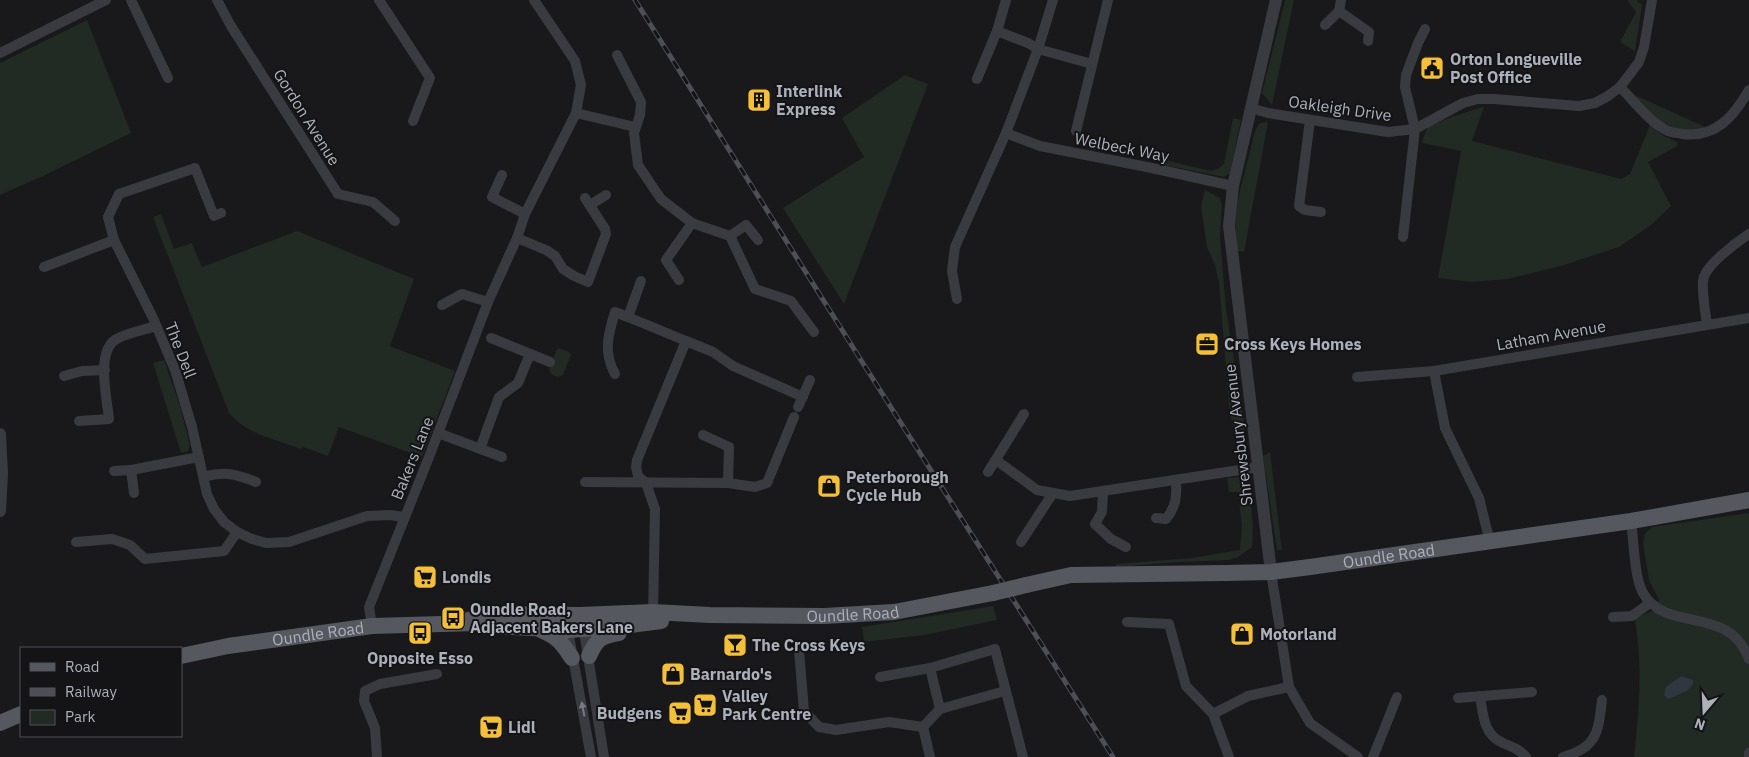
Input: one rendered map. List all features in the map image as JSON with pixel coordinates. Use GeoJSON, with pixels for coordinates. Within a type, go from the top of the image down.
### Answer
{"type":"FeatureCollection","features":[{"type":"Feature","properties":{"kind":"main road","name":"Oundle Road"},"geometry":{"type":"LineString","coordinates":[[182,656],[228,646],[372,626],[477,623],[536,628],[574,622],[653,617],[824,616],[894,612],[993,593],[1071,575],[1094,573],[1271,572],[1631,522],[1749,500]]}},
{"type":"Feature","properties":{"kind":"main road","name":"Oundle Road"},"geometry":{"type":"LineString","coordinates":[[455,623],[494,614],[574,622]]}},
{"type":"Feature","properties":{"kind":"main road"},"geometry":{"type":"LineString","coordinates":[[589,656],[594,644],[601,637],[710,616]]}},
{"type":"Feature","properties":{"kind":"main road"},"geometry":{"type":"LineString","coordinates":[[536,628],[554,635],[560,640],[572,658]]}},
{"type":"Feature","properties":{"kind":"main road"},"geometry":{"type":"LineString","coordinates":[[1,720],[20,714]]}},
{"type":"Feature","properties":{"kind":"street"},"geometry":{"type":"LineString","coordinates":[[0,53],[106,0]]}},
{"type":"Feature","properties":{"kind":"street"},"geometry":{"type":"LineString","coordinates":[[131,0],[168,78]]}},
{"type":"Feature","properties":{"kind":"street","name":"Gordon Avenue"},"geometry":{"type":"LineString","coordinates":[[217,0],[236,34],[338,194],[373,202],[395,221]]}},
{"type":"Feature","properties":{"kind":"street"},"geometry":{"type":"LineString","coordinates":[[379,0],[430,78],[413,121]]}},
{"type":"Feature","properties":{"kind":"street","name":"Bakers Lane"},"geometry":{"type":"LineString","coordinates":[[372,626],[369,607],[488,302],[517,238],[525,214],[576,113],[581,85],[574,61],[534,0]]}},
{"type":"Feature","properties":{"kind":"street"},"geometry":{"type":"LineString","coordinates":[[977,80],[997,31],[1006,0]]}},
{"type":"Feature","properties":{"kind":"street"},"geometry":{"type":"LineString","coordinates":[[957,299],[952,271],[955,247],[1006,133],[1038,49],[1053,0]]}},
{"type":"Feature","properties":{"kind":"street","name":"Welbeck Way"},"geometry":{"type":"LineString","coordinates":[[1076,131],[1108,0]]}},
{"type":"Feature","properties":{"kind":"street","name":"Shrewsbury Avenue"},"geometry":{"type":"LineString","coordinates":[[1271,572],[1229,226],[1233,186],[1276,0]]}},
{"type":"Feature","properties":{"kind":"street"},"geometry":{"type":"LineString","coordinates":[[1325,25],[1339,12],[1341,0]]}},
{"type":"Feature","properties":{"kind":"street","name":"Oakleigh Drive"},"geometry":{"type":"LineString","coordinates":[[1250,108],[1268,114],[1388,132],[1415,129],[1463,103],[1478,99],[1580,106],[1594,103],[1620,87],[1639,62],[1644,47],[1652,0]]}},
{"type":"Feature","properties":{"kind":"street"},"geometry":{"type":"LineString","coordinates":[[1339,12],[1369,32],[1368,41]]}},
{"type":"Feature","properties":{"kind":"street"},"geometry":{"type":"LineString","coordinates":[[1403,237],[1415,129],[1405,87],[1406,75],[1425,29]]}},
{"type":"Feature","properties":{"kind":"street"},"geometry":{"type":"LineString","coordinates":[[997,31],[1028,42],[1038,49],[1092,64]]}},
{"type":"Feature","properties":{"kind":"street"},"geometry":{"type":"LineString","coordinates":[[617,54],[641,102],[640,116],[634,133],[638,165],[661,199],[692,223],[730,236],[755,289],[791,301],[814,332]]}},
{"type":"Feature","properties":{"kind":"street"},"geometry":{"type":"LineString","coordinates":[[1620,87],[1652,120],[1670,132],[1690,134],[1708,133],[1726,122],[1741,104],[1749,90]]}},
{"type":"Feature","properties":{"kind":"street"},"geometry":{"type":"LineString","coordinates":[[576,113],[635,127]]}},
{"type":"Feature","properties":{"kind":"street"},"geometry":{"type":"LineString","coordinates":[[1310,120],[1299,206],[1306,210],[1321,212]]}},
{"type":"Feature","properties":{"kind":"street","name":"Welbeck Way"},"geometry":{"type":"LineString","coordinates":[[1006,133],[1040,146],[1233,186]]}},
{"type":"Feature","properties":{"kind":"street","name":"The Dell"},"geometry":{"type":"LineString","coordinates":[[221,213],[214,216],[195,168],[119,194],[108,217],[114,240],[175,370],[207,494],[214,508],[224,522],[238,532],[266,543],[289,542],[367,516],[390,515],[404,517]]}},
{"type":"Feature","properties":{"kind":"street"},"geometry":{"type":"LineString","coordinates":[[502,174],[492,197],[525,214]]}},
{"type":"Feature","properties":{"kind":"street"},"geometry":{"type":"LineString","coordinates":[[517,238],[556,256],[563,269],[586,286],[606,234],[605,229],[588,202],[606,195]]}},
{"type":"Feature","properties":{"kind":"street"},"geometry":{"type":"LineString","coordinates":[[680,280],[666,260],[692,223]]}},
{"type":"Feature","properties":{"kind":"street"},"geometry":{"type":"LineString","coordinates":[[730,236],[746,225],[758,240]]}},
{"type":"Feature","properties":{"kind":"street"},"geometry":{"type":"LineString","coordinates":[[1707,324],[1702,279],[1709,268],[1738,241],[1749,234]]}},
{"type":"Feature","properties":{"kind":"street"},"geometry":{"type":"LineString","coordinates":[[44,267],[114,240]]}},
{"type":"Feature","properties":{"kind":"street"},"geometry":{"type":"LineString","coordinates":[[628,317],[641,281]]}},
{"type":"Feature","properties":{"kind":"street"},"geometry":{"type":"LineString","coordinates":[[442,306],[462,294],[488,302]]}},
{"type":"Feature","properties":{"kind":"street"},"geometry":{"type":"LineString","coordinates":[[614,374],[607,352],[610,326],[615,312],[713,352],[733,366],[803,397]]}},
{"type":"Feature","properties":{"kind":"street","name":"Latham Avenue"},"geometry":{"type":"LineString","coordinates":[[1357,378],[1434,370],[1707,324],[1748,321]]}},
{"type":"Feature","properties":{"kind":"street"},"geometry":{"type":"LineString","coordinates":[[79,421],[109,419],[104,360],[114,340],[156,326]]}},
{"type":"Feature","properties":{"kind":"street"},"geometry":{"type":"LineString","coordinates":[[491,338],[550,362]]}},
{"type":"Feature","properties":{"kind":"street"},"geometry":{"type":"LineString","coordinates":[[653,617],[655,509],[646,483],[638,476],[636,467],[637,460],[686,341]]}},
{"type":"Feature","properties":{"kind":"street"},"geometry":{"type":"LineString","coordinates":[[480,449],[499,397],[518,383],[530,354]]}},
{"type":"Feature","properties":{"kind":"street"},"geometry":{"type":"LineString","coordinates":[[64,376],[82,371],[104,370]]}},
{"type":"Feature","properties":{"kind":"street"},"geometry":{"type":"LineString","coordinates":[[1434,370],[1445,428],[1479,498],[1490,542]]}},
{"type":"Feature","properties":{"kind":"street"},"geometry":{"type":"LineString","coordinates":[[798,407],[810,380]]}},
{"type":"Feature","properties":{"kind":"street"},"geometry":{"type":"LineString","coordinates":[[988,472],[1024,414]]}},
{"type":"Feature","properties":{"kind":"street"},"geometry":{"type":"LineString","coordinates":[[585,482],[728,483],[755,487],[767,483],[794,417]]}},
{"type":"Feature","properties":{"kind":"street"},"geometry":{"type":"LineString","coordinates":[[438,432],[502,457]]}},
{"type":"Feature","properties":{"kind":"street"},"geometry":{"type":"LineString","coordinates":[[0,434],[2,474],[0,511]]}},
{"type":"Feature","properties":{"kind":"street"},"geometry":{"type":"LineString","coordinates":[[703,435],[729,447],[728,483]]}},
{"type":"Feature","properties":{"kind":"street"},"geometry":{"type":"LineString","coordinates":[[114,471],[131,470],[199,457]]}},
{"type":"Feature","properties":{"kind":"street"},"geometry":{"type":"LineString","coordinates":[[996,460],[1037,490],[1070,496],[1259,467]]}},
{"type":"Feature","properties":{"kind":"street"},"geometry":{"type":"LineString","coordinates":[[131,470],[134,493]]}},
{"type":"Feature","properties":{"kind":"street"},"geometry":{"type":"LineString","coordinates":[[204,477],[216,473],[234,474],[256,482]]}},
{"type":"Feature","properties":{"kind":"street"},"geometry":{"type":"LineString","coordinates":[[1156,518],[1166,519],[1174,510],[1177,496],[1176,481]]}},
{"type":"Feature","properties":{"kind":"street"},"geometry":{"type":"LineString","coordinates":[[1103,492],[1102,512],[1095,524],[1111,539],[1126,547]]}},
{"type":"Feature","properties":{"kind":"street"},"geometry":{"type":"LineString","coordinates":[[1021,542],[1053,493]]}},
{"type":"Feature","properties":{"kind":"street"},"geometry":{"type":"LineString","coordinates":[[1631,522],[1638,577],[1642,592],[1650,603],[1666,612],[1710,623],[1730,632],[1739,639],[1746,649],[1749,659]]}},
{"type":"Feature","properties":{"kind":"street"},"geometry":{"type":"LineString","coordinates":[[76,542],[112,539],[130,545],[145,560],[224,551],[238,532]]}},
{"type":"Feature","properties":{"kind":"street"},"geometry":{"type":"LineString","coordinates":[[1271,572],[1289,687],[1310,723],[1358,757]]}},
{"type":"Feature","properties":{"kind":"street"},"geometry":{"type":"LineString","coordinates":[[1613,617],[1632,616],[1650,603]]}},
{"type":"Feature","properties":{"kind":"street"},"geometry":{"type":"LineString","coordinates":[[574,622],[589,656],[604,757]]}},
{"type":"Feature","properties":{"kind":"street"},"geometry":{"type":"LineString","coordinates":[[574,622],[572,658],[584,713],[590,757]]}},
{"type":"Feature","properties":{"kind":"street"},"geometry":{"type":"LineString","coordinates":[[1127,622],[1170,624],[1186,686],[1214,714],[1229,757]]}},
{"type":"Feature","properties":{"kind":"street"},"geometry":{"type":"LineString","coordinates":[[880,677],[930,668],[995,649],[1023,757]]}},
{"type":"Feature","properties":{"kind":"street"},"geometry":{"type":"LineString","coordinates":[[799,650],[804,711],[819,727],[836,730],[889,722],[923,727]]}},
{"type":"Feature","properties":{"kind":"street"},"geometry":{"type":"LineString","coordinates":[[930,668],[940,709]]}},
{"type":"Feature","properties":{"kind":"street"},"geometry":{"type":"LineString","coordinates":[[377,757],[375,728],[364,701],[365,690],[380,684],[437,674]]}},
{"type":"Feature","properties":{"kind":"street"},"geometry":{"type":"LineString","coordinates":[[1214,714],[1248,696],[1289,687]]}},
{"type":"Feature","properties":{"kind":"street"},"geometry":{"type":"LineString","coordinates":[[923,727],[940,709],[1005,691]]}},
{"type":"Feature","properties":{"kind":"street"},"geometry":{"type":"LineString","coordinates":[[1458,698],[1532,692]]}},
{"type":"Feature","properties":{"kind":"street"},"geometry":{"type":"LineString","coordinates":[[1373,757],[1397,696]]}},
{"type":"Feature","properties":{"kind":"street"},"geometry":{"type":"LineString","coordinates":[[1480,696],[1484,723],[1490,734],[1500,742],[1523,752],[1526,757]]}},
{"type":"Feature","properties":{"kind":"street"},"geometry":{"type":"LineString","coordinates":[[1566,756],[1582,749],[1597,732],[1602,700]]}},
{"type":"Feature","properties":{"kind":"street"},"geometry":{"type":"LineString","coordinates":[[923,727],[930,757]]}},
{"type":"Feature","properties":{"kind":"green space"},"geometry":{"type":"Polygon","coordinates":[[[1285,0],[1294,0],[1272,105],[1262,93],[1285,0]]]}},
{"type":"Feature","properties":{"kind":"green space"},"geometry":{"type":"Polygon","coordinates":[[[1627,0],[1636,0],[1642,5],[1635,51],[1620,42],[1636,12],[1627,0]]]}},
{"type":"Feature","properties":{"kind":"green space"},"geometry":{"type":"Polygon","coordinates":[[[87,20],[131,133],[0,195],[0,63],[87,20]]]}},
{"type":"Feature","properties":{"kind":"green space"},"geometry":{"type":"Polygon","coordinates":[[[905,75],[928,84],[844,304],[783,208],[864,157],[842,118],[905,75]]]}},
{"type":"Feature","properties":{"kind":"green space"},"geometry":{"type":"Polygon","coordinates":[[[1635,95],[1707,128],[1686,130],[1666,124],[1649,111],[1635,95]]]}},
{"type":"Feature","properties":{"kind":"green space"},"geometry":{"type":"Polygon","coordinates":[[[1484,107],[1472,141],[1621,179],[1630,174],[1650,125],[1662,135],[1677,142],[1677,146],[1648,162],[1671,206],[1651,225],[1619,247],[1561,266],[1508,279],[1471,282],[1438,278],[1461,151],[1422,143],[1423,139],[1428,128],[1432,125],[1484,107]]]}},
{"type":"Feature","properties":{"kind":"green space"},"geometry":{"type":"Polygon","coordinates":[[[1233,118],[1241,120],[1230,173],[1224,177],[1159,164],[1160,159],[1211,171],[1219,168],[1224,164],[1233,118]]]}},
{"type":"Feature","properties":{"kind":"green space"},"geometry":{"type":"Polygon","coordinates":[[[1268,122],[1244,252],[1237,251],[1236,224],[1243,178],[1256,130],[1260,123],[1268,122]]]}},
{"type":"Feature","properties":{"kind":"green space"},"geometry":{"type":"Polygon","coordinates":[[[1205,190],[1220,198],[1222,205],[1220,236],[1226,309],[1245,430],[1241,433],[1234,433],[1229,405],[1219,282],[1215,265],[1207,247],[1201,206],[1205,190]]]}},
{"type":"Feature","properties":{"kind":"green space"},"geometry":{"type":"Polygon","coordinates":[[[161,214],[174,249],[192,243],[202,267],[297,231],[414,279],[390,346],[455,371],[422,457],[339,427],[328,456],[262,436],[236,420],[229,413],[153,217],[161,214]]]}},
{"type":"Feature","properties":{"kind":"green space"},"geometry":{"type":"Polygon","coordinates":[[[559,348],[569,352],[571,355],[563,375],[558,377],[552,375],[549,370],[559,348]]]}},
{"type":"Feature","properties":{"kind":"green space"},"geometry":{"type":"Polygon","coordinates":[[[164,360],[180,406],[190,445],[188,451],[181,453],[153,363],[164,360]]]}},
{"type":"Feature","properties":{"kind":"green space"},"geometry":{"type":"Polygon","coordinates":[[[1270,452],[1282,550],[1277,550],[1263,456],[1270,452]]]}},
{"type":"Feature","properties":{"kind":"green space"},"geometry":{"type":"Polygon","coordinates":[[[1249,476],[1253,530],[1252,547],[1238,557],[1229,560],[1116,567],[1116,564],[1192,558],[1240,550],[1242,525],[1238,492],[1229,492],[1227,478],[1249,476]]]}},
{"type":"Feature","properties":{"kind":"green space"},"geometry":{"type":"Polygon","coordinates":[[[1749,513],[1749,757],[1634,757],[1640,671],[1635,620],[1657,608],[1659,600],[1649,580],[1643,543],[1645,534],[1652,527],[1749,513]]]}},
{"type":"Feature","properties":{"kind":"green space"},"geometry":{"type":"Polygon","coordinates":[[[993,606],[997,620],[924,635],[864,642],[862,627],[993,606]]]}},
{"type":"Feature","properties":{"kind":"shaded area"},"geometry":{"type":"Polygon","coordinates":[[[1681,676],[1693,680],[1693,684],[1687,691],[1668,699],[1664,695],[1666,687],[1681,676]]]}},
{"type":"Feature","properties":{"kind":"railway"},"geometry":{"type":"LineString","coordinates":[[635,0],[1113,757]]}},
{"type":"Feature","properties":{"kind":"place","name":"Orton Longueville Post Office"},"geometry":{"type":"Point","coordinates":[1432,68]}},
{"type":"Feature","properties":{"kind":"place","name":"Interlink Express"},"geometry":{"type":"Point","coordinates":[759,100]}},
{"type":"Feature","properties":{"kind":"place","name":"Cross Keys Homes"},"geometry":{"type":"Point","coordinates":[1207,344]}},
{"type":"Feature","properties":{"kind":"place","name":"Peterborough Cycle Hub"},"geometry":{"type":"Point","coordinates":[829,486]}},
{"type":"Feature","properties":{"kind":"place","name":"Londis"},"geometry":{"type":"Point","coordinates":[425,577]}},
{"type":"Feature","properties":{"kind":"place","name":"Oundle Road, Adjacent Bakers Lane"},"geometry":{"type":"Point","coordinates":[453,618]}},
{"type":"Feature","properties":{"kind":"place","name":"Opposite Esso"},"geometry":{"type":"Point","coordinates":[420,633]}},
{"type":"Feature","properties":{"kind":"place","name":"Motorland"},"geometry":{"type":"Point","coordinates":[1242,634]}},
{"type":"Feature","properties":{"kind":"place","name":"The Cross Keys"},"geometry":{"type":"Point","coordinates":[735,645]}},
{"type":"Feature","properties":{"kind":"place","name":"Barnardo's"},"geometry":{"type":"Point","coordinates":[673,674]}},
{"type":"Feature","properties":{"kind":"place","name":"Valley Park Centre"},"geometry":{"type":"Point","coordinates":[705,705]}},
{"type":"Feature","properties":{"kind":"place","name":"Budgens"},"geometry":{"type":"Point","coordinates":[680,713]}},
{"type":"Feature","properties":{"kind":"place","name":"Lidl"},"geometry":{"type":"Point","coordinates":[491,727]}}]}
